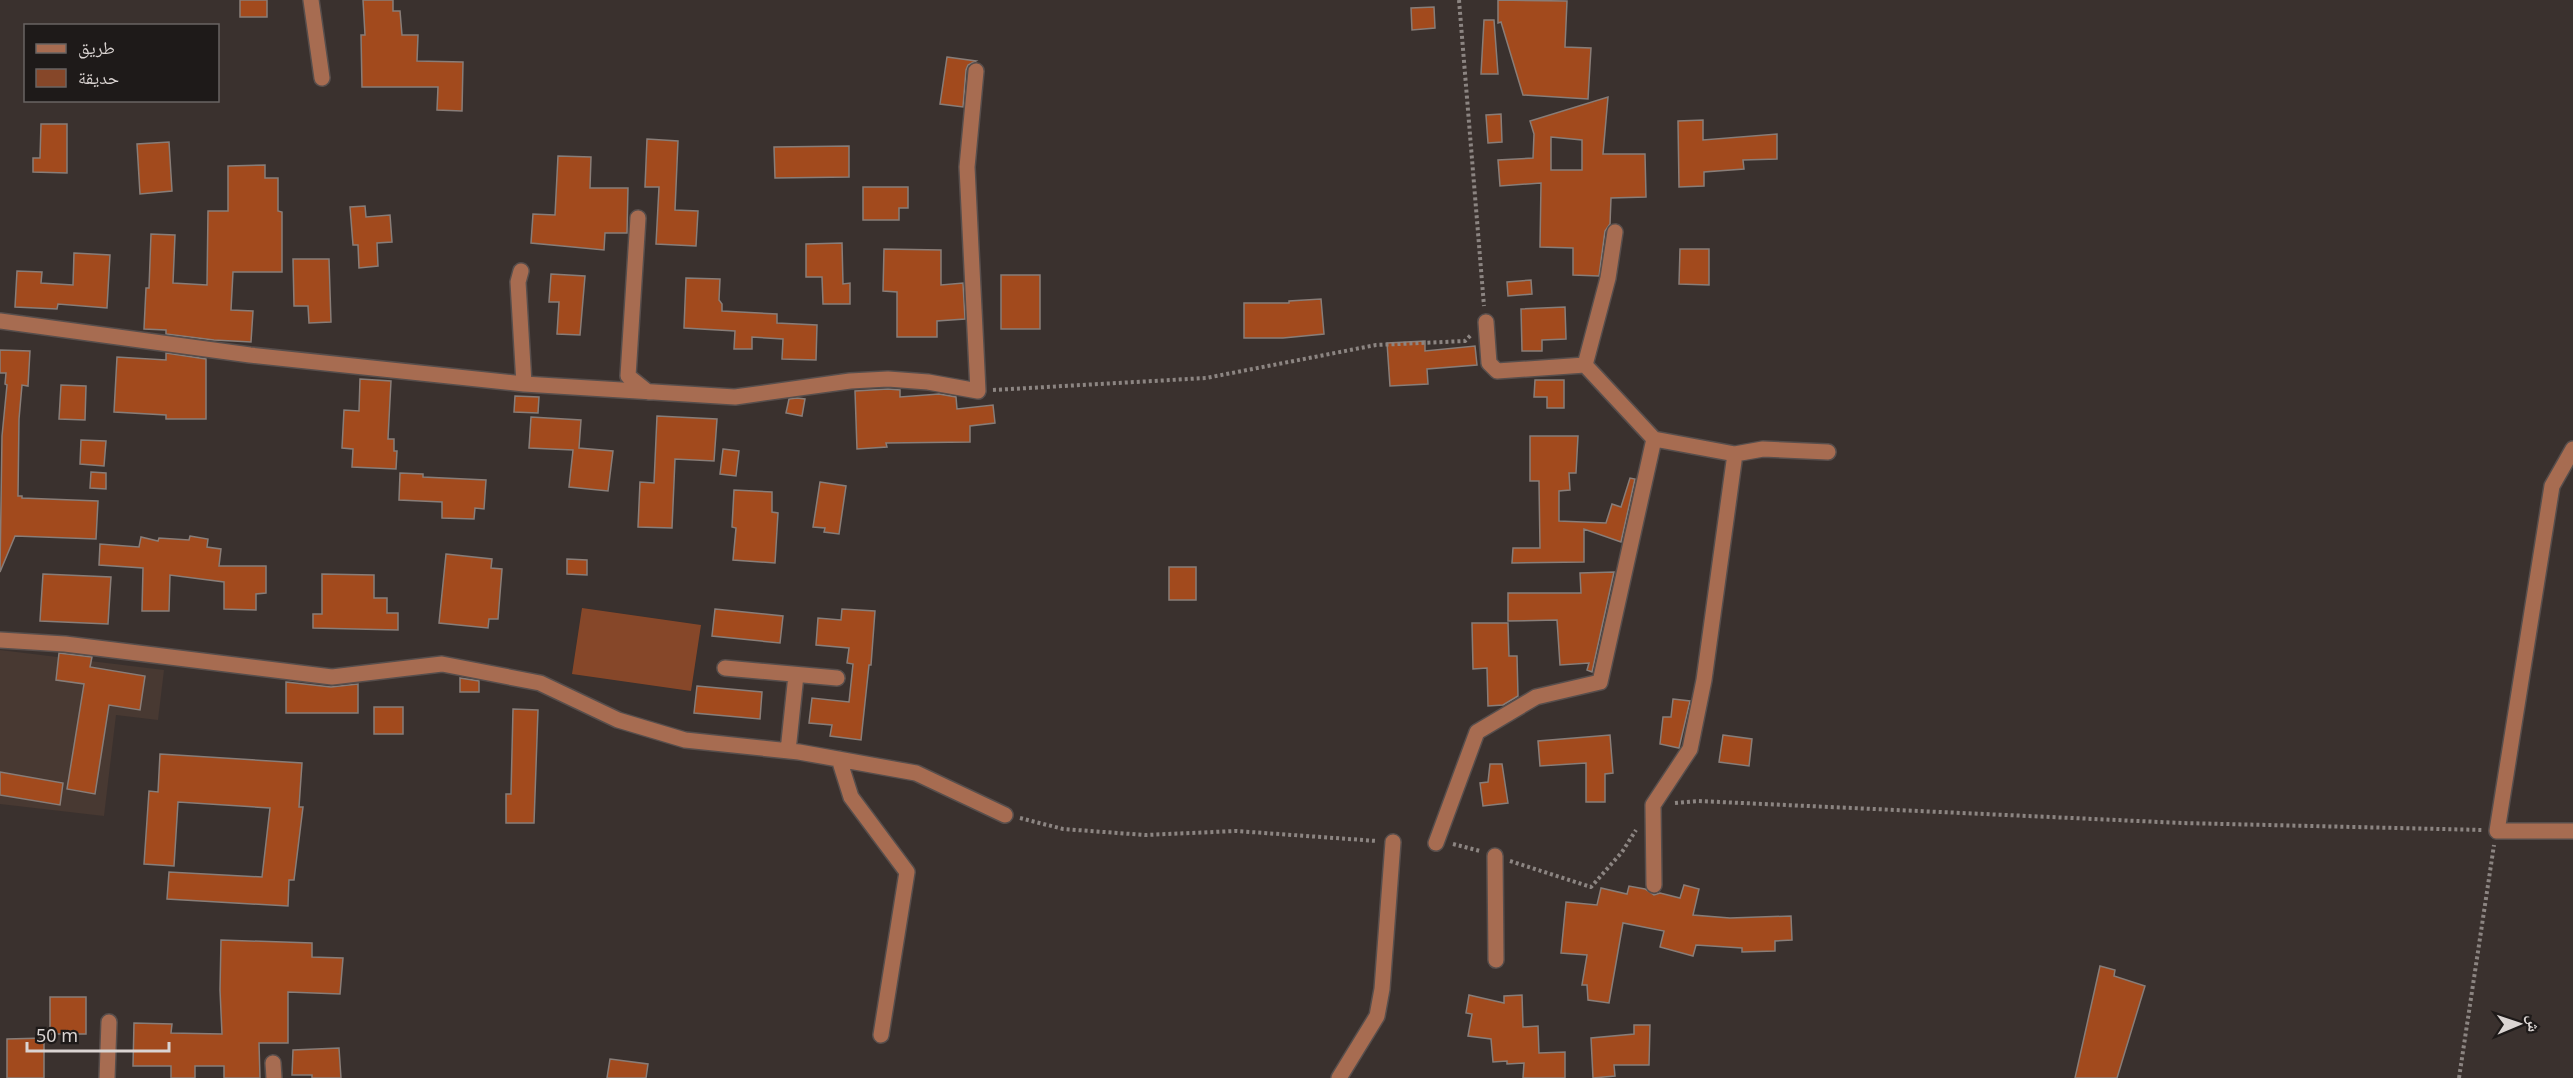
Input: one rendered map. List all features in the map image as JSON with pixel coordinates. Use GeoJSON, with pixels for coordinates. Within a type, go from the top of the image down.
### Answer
{"type":"FeatureCollection","features":[{"type":"Feature","properties":{"kind":"street"},"geometry":{"type":"LineString","coordinates":[[311,0],[322,78]]}},
{"type":"Feature","properties":{"kind":"street"},"geometry":{"type":"LineString","coordinates":[[0,321],[250,355],[524,384],[735,397],[888,378],[978,391],[967,167],[976,71]]}},
{"type":"Feature","properties":{"kind":"street"},"geometry":{"type":"LineString","coordinates":[[638,218],[628,376],[648,392]]}},
{"type":"Feature","properties":{"kind":"street"},"geometry":{"type":"LineString","coordinates":[[1585,365],[1608,278],[1615,232]]}},
{"type":"Feature","properties":{"kind":"street"},"geometry":{"type":"LineString","coordinates":[[521,271],[518,282],[524,384]]}},
{"type":"Feature","properties":{"kind":"street"},"geometry":{"type":"LineString","coordinates":[[1486,322],[1489,363],[1497,371],[1585,365]]}},
{"type":"Feature","properties":{"kind":"street"},"geometry":{"type":"LineString","coordinates":[[1585,365],[1654,439],[1735,454],[1763,449],[1828,452]]}},
{"type":"Feature","properties":{"kind":"street"},"geometry":{"type":"LineString","coordinates":[[1436,843],[1477,732],[1536,697],[1600,682],[1654,439]]}},
{"type":"Feature","properties":{"kind":"street"},"geometry":{"type":"LineString","coordinates":[[2573,449],[2552,486],[2497,831],[2573,831]]}},
{"type":"Feature","properties":{"kind":"street"},"geometry":{"type":"LineString","coordinates":[[1654,885],[1653,805],[1690,749],[1704,680],[1735,454]]}},
{"type":"Feature","properties":{"kind":"street"},"geometry":{"type":"LineString","coordinates":[[0,640],[65,644],[332,677],[442,664],[540,683],[618,720],[685,740],[789,751],[916,773],[1005,815]]}},
{"type":"Feature","properties":{"kind":"street"},"geometry":{"type":"LineString","coordinates":[[725,668],[837,678]]}},
{"type":"Feature","properties":{"kind":"street"},"geometry":{"type":"LineString","coordinates":[[789,751],[796,675]]}},
{"type":"Feature","properties":{"kind":"street"},"geometry":{"type":"LineString","coordinates":[[839,759],[851,797],[908,872],[881,1035]]}},
{"type":"Feature","properties":{"kind":"street"},"geometry":{"type":"LineString","coordinates":[[1339,1078],[1377,1016],[1382,989],[1393,842]]}},
{"type":"Feature","properties":{"kind":"street"},"geometry":{"type":"LineString","coordinates":[[1495,856],[1496,960]]}},
{"type":"Feature","properties":{"kind":"street"},"geometry":{"type":"LineString","coordinates":[[107,1078],[109,1022]]}},
{"type":"Feature","properties":{"kind":"path"},"geometry":{"type":"LineString","coordinates":[[978,391],[1206,378],[1377,345],[1465,341],[1486,322],[1460,0]]}},
{"type":"Feature","properties":{"kind":"path"},"geometry":{"type":"LineString","coordinates":[[1436,843],[1458,844],[1591,887],[1622,852],[1653,805],[1698,801],[2182,823],[2497,831],[2459,1078]]}},
{"type":"Feature","properties":{"kind":"path"},"geometry":{"type":"LineString","coordinates":[[1005,815],[1063,829],[1145,835],[1236,831],[1393,842]]}},
{"type":"Feature","properties":{"kind":"shaded area"},"geometry":{"type":"Polygon","coordinates":[[[0,650],[164,670],[158,720],[116,715],[104,816],[0,804],[0,650]]]}},
{"type":"Feature","properties":{"kind":"green space"},"geometry":{"type":"Polygon","coordinates":[[[582,608],[701,625],[691,691],[572,674],[582,608]]]}},
{"type":"Feature","properties":{"kind":"building"},"geometry":{"type":"Polygon","coordinates":[[[240,0],[267,0],[267,17],[240,17],[240,0]]]}},
{"type":"Feature","properties":{"kind":"building"},"geometry":{"type":"Polygon","coordinates":[[[363,0],[393,0],[393,11],[400,11],[402,35],[418,35],[417,61],[463,62],[462,111],[437,110],[438,87],[362,87],[361,35],[365,35],[363,0]]]}},
{"type":"Feature","properties":{"kind":"building"},"geometry":{"type":"Polygon","coordinates":[[[1498,0],[1567,1],[1565,47],[1591,48],[1588,99],[1523,95],[1501,22],[1498,23],[1498,0]]]}},
{"type":"Feature","properties":{"kind":"building"},"geometry":{"type":"Polygon","coordinates":[[[1434,7],[1435,28],[1412,30],[1411,8],[1434,7]]]}},
{"type":"Feature","properties":{"kind":"building"},"geometry":{"type":"Polygon","coordinates":[[[1484,20],[1494,20],[1498,74],[1481,74],[1484,20]]]}},
{"type":"Feature","properties":{"kind":"building"},"geometry":{"type":"Polygon","coordinates":[[[947,57],[976,61],[968,65],[966,70],[963,107],[940,104],[947,57]]]}},
{"type":"Feature","properties":{"kind":"building"},"geometry":{"type":"Polygon","coordinates":[[[1608,97],[1603,154],[1645,154],[1646,197],[1611,198],[1610,224],[1605,231],[1599,276],[1573,275],[1573,248],[1540,247],[1541,183],[1500,186],[1498,160],[1533,158],[1534,134],[1530,121],[1608,97]],[[1551,137],[1551,170],[1582,170],[1582,140],[1551,137]]]}},
{"type":"Feature","properties":{"kind":"building"},"geometry":{"type":"Polygon","coordinates":[[[1501,114],[1502,142],[1488,143],[1486,115],[1501,114]]]}},
{"type":"Feature","properties":{"kind":"building"},"geometry":{"type":"Polygon","coordinates":[[[1703,120],[1703,140],[1777,134],[1777,159],[1743,160],[1744,169],[1704,172],[1704,186],[1679,187],[1678,121],[1703,120]]]}},
{"type":"Feature","properties":{"kind":"building"},"geometry":{"type":"Polygon","coordinates":[[[41,124],[67,124],[67,173],[33,172],[33,158],[40,158],[41,124]]]}},
{"type":"Feature","properties":{"kind":"building"},"geometry":{"type":"Polygon","coordinates":[[[647,139],[678,141],[675,210],[698,211],[696,246],[656,244],[659,187],[645,187],[647,139]]]}},
{"type":"Feature","properties":{"kind":"building"},"geometry":{"type":"Polygon","coordinates":[[[169,142],[172,191],[140,194],[137,144],[169,142]]]}},
{"type":"Feature","properties":{"kind":"building"},"geometry":{"type":"Polygon","coordinates":[[[849,146],[849,177],[775,178],[774,147],[849,146]]]}},
{"type":"Feature","properties":{"kind":"building"},"geometry":{"type":"Polygon","coordinates":[[[558,156],[591,157],[590,188],[628,188],[627,233],[605,233],[604,250],[531,243],[533,214],[555,215],[558,156]]]}},
{"type":"Feature","properties":{"kind":"building"},"geometry":{"type":"Polygon","coordinates":[[[265,165],[265,178],[278,178],[278,211],[282,212],[282,272],[233,272],[231,310],[253,311],[251,342],[214,340],[166,334],[166,330],[144,329],[146,288],[149,288],[151,234],[175,235],[173,283],[207,285],[208,211],[228,211],[228,166],[265,165]]]}},
{"type":"Feature","properties":{"kind":"building"},"geometry":{"type":"Polygon","coordinates":[[[863,187],[908,187],[908,208],[899,208],[899,220],[863,220],[863,187]]]}},
{"type":"Feature","properties":{"kind":"building"},"geometry":{"type":"Polygon","coordinates":[[[365,206],[366,217],[390,215],[392,242],[377,243],[378,266],[359,268],[358,245],[353,245],[350,207],[365,206]]]}},
{"type":"Feature","properties":{"kind":"building"},"geometry":{"type":"Polygon","coordinates":[[[842,243],[843,284],[850,283],[850,304],[823,304],[822,277],[806,277],[806,244],[842,243]]]}},
{"type":"Feature","properties":{"kind":"building"},"geometry":{"type":"Polygon","coordinates":[[[884,249],[941,250],[941,285],[963,283],[965,319],[937,321],[937,337],[897,337],[897,292],[883,291],[884,249]]]}},
{"type":"Feature","properties":{"kind":"building"},"geometry":{"type":"Polygon","coordinates":[[[1680,249],[1709,249],[1709,285],[1679,284],[1680,249]]]}},
{"type":"Feature","properties":{"kind":"building"},"geometry":{"type":"Polygon","coordinates":[[[74,253],[110,255],[107,308],[58,304],[57,309],[15,307],[17,271],[42,272],[41,283],[73,285],[74,253]]]}},
{"type":"Feature","properties":{"kind":"building"},"geometry":{"type":"Polygon","coordinates":[[[293,259],[329,259],[331,322],[309,323],[308,306],[294,306],[293,259]]]}},
{"type":"Feature","properties":{"kind":"building"},"geometry":{"type":"Polygon","coordinates":[[[551,274],[585,276],[580,335],[557,334],[559,302],[549,302],[551,274]]]}},
{"type":"Feature","properties":{"kind":"building"},"geometry":{"type":"Polygon","coordinates":[[[1001,275],[1040,275],[1040,329],[1001,329],[1001,275]]]}},
{"type":"Feature","properties":{"kind":"building"},"geometry":{"type":"Polygon","coordinates":[[[686,278],[720,279],[719,300],[722,304],[722,311],[777,314],[777,323],[817,325],[816,360],[782,359],[783,339],[752,337],[752,349],[734,349],[735,331],[684,328],[686,278]]]}},
{"type":"Feature","properties":{"kind":"building"},"geometry":{"type":"Polygon","coordinates":[[[1531,280],[1532,294],[1508,296],[1507,282],[1531,280]]]}},
{"type":"Feature","properties":{"kind":"building"},"geometry":{"type":"Polygon","coordinates":[[[1321,299],[1324,334],[1283,338],[1244,338],[1244,303],[1289,303],[1289,301],[1321,299]]]}},
{"type":"Feature","properties":{"kind":"building"},"geometry":{"type":"Polygon","coordinates":[[[1565,307],[1566,339],[1542,340],[1542,351],[1522,351],[1521,309],[1565,307]]]}},
{"type":"Feature","properties":{"kind":"building"},"geometry":{"type":"Polygon","coordinates":[[[1425,341],[1425,351],[1475,346],[1477,365],[1427,369],[1428,384],[1390,386],[1387,343],[1425,341]]]}},
{"type":"Feature","properties":{"kind":"building"},"geometry":{"type":"Polygon","coordinates":[[[0,350],[30,351],[28,386],[22,385],[19,419],[18,496],[98,501],[96,539],[15,536],[0,572],[2,436],[7,385],[5,384],[6,373],[0,373],[0,350]]]}},
{"type":"Feature","properties":{"kind":"building"},"geometry":{"type":"Polygon","coordinates":[[[166,353],[206,359],[206,419],[166,419],[166,415],[114,412],[117,357],[166,360],[166,353]]]}},
{"type":"Feature","properties":{"kind":"building"},"geometry":{"type":"Polygon","coordinates":[[[360,379],[391,381],[388,439],[394,439],[394,451],[397,451],[396,469],[352,467],[353,449],[342,448],[344,410],[359,411],[360,379]]]}},
{"type":"Feature","properties":{"kind":"building"},"geometry":{"type":"Polygon","coordinates":[[[1535,380],[1564,380],[1564,408],[1547,408],[1547,397],[1534,397],[1535,380]]]}},
{"type":"Feature","properties":{"kind":"building"},"geometry":{"type":"Polygon","coordinates":[[[61,385],[86,386],[85,420],[59,419],[61,385]]]}},
{"type":"Feature","properties":{"kind":"building"},"geometry":{"type":"Polygon","coordinates":[[[900,390],[900,397],[939,394],[956,397],[957,409],[993,405],[995,423],[970,426],[970,442],[886,443],[887,447],[857,449],[855,391],[900,390]]]}},
{"type":"Feature","properties":{"kind":"building"},"geometry":{"type":"Polygon","coordinates":[[[515,396],[539,397],[538,413],[514,412],[515,396]]]}},
{"type":"Feature","properties":{"kind":"building"},"geometry":{"type":"Polygon","coordinates":[[[789,399],[805,399],[802,416],[786,413],[789,399]]]}},
{"type":"Feature","properties":{"kind":"building"},"geometry":{"type":"Polygon","coordinates":[[[657,416],[717,419],[714,461],[675,459],[672,528],[638,527],[640,482],[654,483],[657,416]]]}},
{"type":"Feature","properties":{"kind":"building"},"geometry":{"type":"Polygon","coordinates":[[[531,417],[581,420],[579,448],[613,451],[608,491],[569,487],[573,450],[529,448],[531,417]]]}},
{"type":"Feature","properties":{"kind":"building"},"geometry":{"type":"Polygon","coordinates":[[[1530,436],[1578,436],[1576,473],[1569,473],[1570,490],[1559,491],[1559,521],[1606,523],[1612,504],[1621,507],[1630,478],[1635,479],[1621,542],[1584,529],[1584,562],[1512,563],[1513,548],[1540,548],[1539,481],[1530,481],[1530,436]]]}},
{"type":"Feature","properties":{"kind":"building"},"geometry":{"type":"Polygon","coordinates":[[[81,440],[106,441],[104,466],[80,464],[81,440]]]}},
{"type":"Feature","properties":{"kind":"building"},"geometry":{"type":"Polygon","coordinates":[[[723,449],[739,451],[736,476],[720,474],[723,449]]]}},
{"type":"Feature","properties":{"kind":"building"},"geometry":{"type":"Polygon","coordinates":[[[91,472],[106,473],[106,489],[90,488],[91,472]]]}},
{"type":"Feature","properties":{"kind":"building"},"geometry":{"type":"Polygon","coordinates":[[[400,473],[423,474],[423,477],[486,480],[484,509],[475,508],[474,519],[442,518],[442,502],[399,500],[400,473]]]}},
{"type":"Feature","properties":{"kind":"building"},"geometry":{"type":"Polygon","coordinates":[[[820,482],[846,486],[839,534],[824,532],[825,528],[813,527],[820,482]]]}},
{"type":"Feature","properties":{"kind":"building"},"geometry":{"type":"Polygon","coordinates":[[[734,490],[772,492],[772,512],[778,513],[775,563],[733,560],[736,528],[732,527],[734,490]]]}},
{"type":"Feature","properties":{"kind":"building"},"geometry":{"type":"Polygon","coordinates":[[[190,536],[208,539],[207,547],[221,549],[219,566],[266,566],[266,593],[256,594],[256,610],[224,609],[224,582],[170,575],[169,611],[142,611],[143,568],[99,565],[100,544],[139,547],[141,537],[158,541],[159,538],[189,540],[190,536]]]}},
{"type":"Feature","properties":{"kind":"building"},"geometry":{"type":"Polygon","coordinates":[[[446,554],[492,559],[491,568],[502,569],[498,619],[489,619],[488,628],[439,623],[446,554]]]}},
{"type":"Feature","properties":{"kind":"building"},"geometry":{"type":"Polygon","coordinates":[[[567,559],[587,560],[587,575],[567,574],[567,559]]]}},
{"type":"Feature","properties":{"kind":"building"},"geometry":{"type":"Polygon","coordinates":[[[1169,567],[1196,567],[1196,600],[1169,600],[1169,567]]]}},
{"type":"Feature","properties":{"kind":"building"},"geometry":{"type":"Polygon","coordinates":[[[1614,572],[1592,672],[1587,670],[1589,663],[1560,665],[1557,620],[1508,621],[1508,593],[1581,593],[1580,573],[1614,572]]]}},
{"type":"Feature","properties":{"kind":"building"},"geometry":{"type":"Polygon","coordinates":[[[43,574],[111,577],[108,624],[40,621],[43,574]]]}},
{"type":"Feature","properties":{"kind":"building"},"geometry":{"type":"Polygon","coordinates":[[[322,574],[374,575],[374,598],[387,598],[387,613],[398,613],[398,630],[313,628],[313,614],[322,614],[322,574]]]}},
{"type":"Feature","properties":{"kind":"building"},"geometry":{"type":"Polygon","coordinates":[[[715,609],[783,616],[780,643],[712,636],[715,609]]]}},
{"type":"Feature","properties":{"kind":"building"},"geometry":{"type":"Polygon","coordinates":[[[842,609],[875,611],[871,665],[869,665],[861,740],[830,736],[832,725],[809,723],[812,698],[849,702],[853,664],[847,663],[849,648],[816,645],[818,618],[841,620],[842,609]]]}},
{"type":"Feature","properties":{"kind":"building"},"geometry":{"type":"Polygon","coordinates":[[[1472,623],[1508,623],[1509,656],[1517,656],[1518,696],[1503,705],[1488,706],[1487,668],[1473,669],[1472,623]]]}},
{"type":"Feature","properties":{"kind":"building"},"geometry":{"type":"Polygon","coordinates":[[[59,653],[92,657],[90,667],[145,676],[140,710],[109,705],[95,794],[67,789],[84,684],[56,680],[59,653]]]}},
{"type":"Feature","properties":{"kind":"building"},"geometry":{"type":"Polygon","coordinates":[[[460,678],[479,681],[479,692],[460,692],[460,678]]]}},
{"type":"Feature","properties":{"kind":"building"},"geometry":{"type":"Polygon","coordinates":[[[286,682],[331,687],[358,684],[358,713],[286,713],[286,682]]]}},
{"type":"Feature","properties":{"kind":"building"},"geometry":{"type":"Polygon","coordinates":[[[697,686],[762,692],[760,719],[694,713],[697,686]]]}},
{"type":"Feature","properties":{"kind":"building"},"geometry":{"type":"Polygon","coordinates":[[[1673,699],[1690,701],[1679,748],[1660,744],[1663,717],[1671,717],[1673,699]]]}},
{"type":"Feature","properties":{"kind":"building"},"geometry":{"type":"Polygon","coordinates":[[[374,707],[403,707],[403,734],[374,734],[374,707]]]}},
{"type":"Feature","properties":{"kind":"building"},"geometry":{"type":"Polygon","coordinates":[[[513,709],[538,710],[534,823],[506,823],[506,794],[511,794],[513,709]]]}},
{"type":"Feature","properties":{"kind":"building"},"geometry":{"type":"Polygon","coordinates":[[[1610,735],[1613,773],[1605,774],[1605,802],[1586,802],[1586,763],[1540,766],[1538,741],[1610,735]]]}},
{"type":"Feature","properties":{"kind":"building"},"geometry":{"type":"Polygon","coordinates":[[[1723,735],[1752,739],[1749,766],[1719,762],[1723,735]]]}},
{"type":"Feature","properties":{"kind":"building"},"geometry":{"type":"Polygon","coordinates":[[[160,754],[302,763],[299,807],[303,807],[294,880],[289,880],[288,906],[167,899],[169,872],[262,877],[270,808],[178,802],[174,866],[144,864],[149,791],[158,792],[160,754]]]}},
{"type":"Feature","properties":{"kind":"building"},"geometry":{"type":"Polygon","coordinates":[[[1490,764],[1502,764],[1508,803],[1483,806],[1480,783],[1488,782],[1490,764]]]}},
{"type":"Feature","properties":{"kind":"building"},"geometry":{"type":"Polygon","coordinates":[[[0,772],[63,783],[60,805],[0,795],[0,772]]]}},
{"type":"Feature","properties":{"kind":"building"},"geometry":{"type":"Polygon","coordinates":[[[1684,885],[1699,889],[1693,915],[1730,918],[1791,916],[1792,940],[1775,941],[1775,951],[1742,952],[1742,948],[1696,945],[1693,956],[1660,947],[1664,931],[1623,923],[1609,1003],[1588,1000],[1587,985],[1582,985],[1587,955],[1561,953],[1566,902],[1597,905],[1601,888],[1627,894],[1629,886],[1645,889],[1654,895],[1660,893],[1680,898],[1684,885]]]}},
{"type":"Feature","properties":{"kind":"building"},"geometry":{"type":"Polygon","coordinates":[[[221,940],[312,943],[312,957],[343,958],[340,994],[288,992],[288,1043],[259,1043],[260,1078],[224,1078],[224,1066],[195,1066],[195,1078],[171,1078],[171,1066],[133,1066],[134,1023],[172,1024],[171,1033],[222,1034],[221,940]]]}},
{"type":"Feature","properties":{"kind":"building"},"geometry":{"type":"Polygon","coordinates":[[[2100,966],[2115,970],[2114,976],[2145,986],[2117,1078],[2075,1078],[2100,966]]]}},
{"type":"Feature","properties":{"kind":"building"},"geometry":{"type":"Polygon","coordinates":[[[1469,995],[1504,1003],[1504,996],[1522,995],[1523,1027],[1538,1026],[1539,1053],[1565,1052],[1565,1078],[1523,1078],[1524,1063],[1493,1062],[1491,1039],[1468,1036],[1472,1014],[1466,1013],[1469,995]]]}},
{"type":"Feature","properties":{"kind":"building"},"geometry":{"type":"Polygon","coordinates":[[[50,997],[86,997],[86,1034],[50,1034],[50,997]]]}},
{"type":"Feature","properties":{"kind":"building"},"geometry":{"type":"Polygon","coordinates":[[[1634,1025],[1650,1025],[1649,1065],[1614,1065],[1615,1076],[1593,1078],[1591,1038],[1634,1034],[1634,1025]]]}},
{"type":"Feature","properties":{"kind":"building"},"geometry":{"type":"Polygon","coordinates":[[[44,1038],[44,1078],[7,1078],[7,1039],[44,1038]]]}},
{"type":"Feature","properties":{"kind":"building"},"geometry":{"type":"Polygon","coordinates":[[[339,1048],[341,1078],[292,1075],[293,1050],[339,1048]]]}},
{"type":"Feature","properties":{"kind":"building"},"geometry":{"type":"Polygon","coordinates":[[[610,1059],[648,1064],[646,1078],[607,1078],[610,1059]]]}}]}
